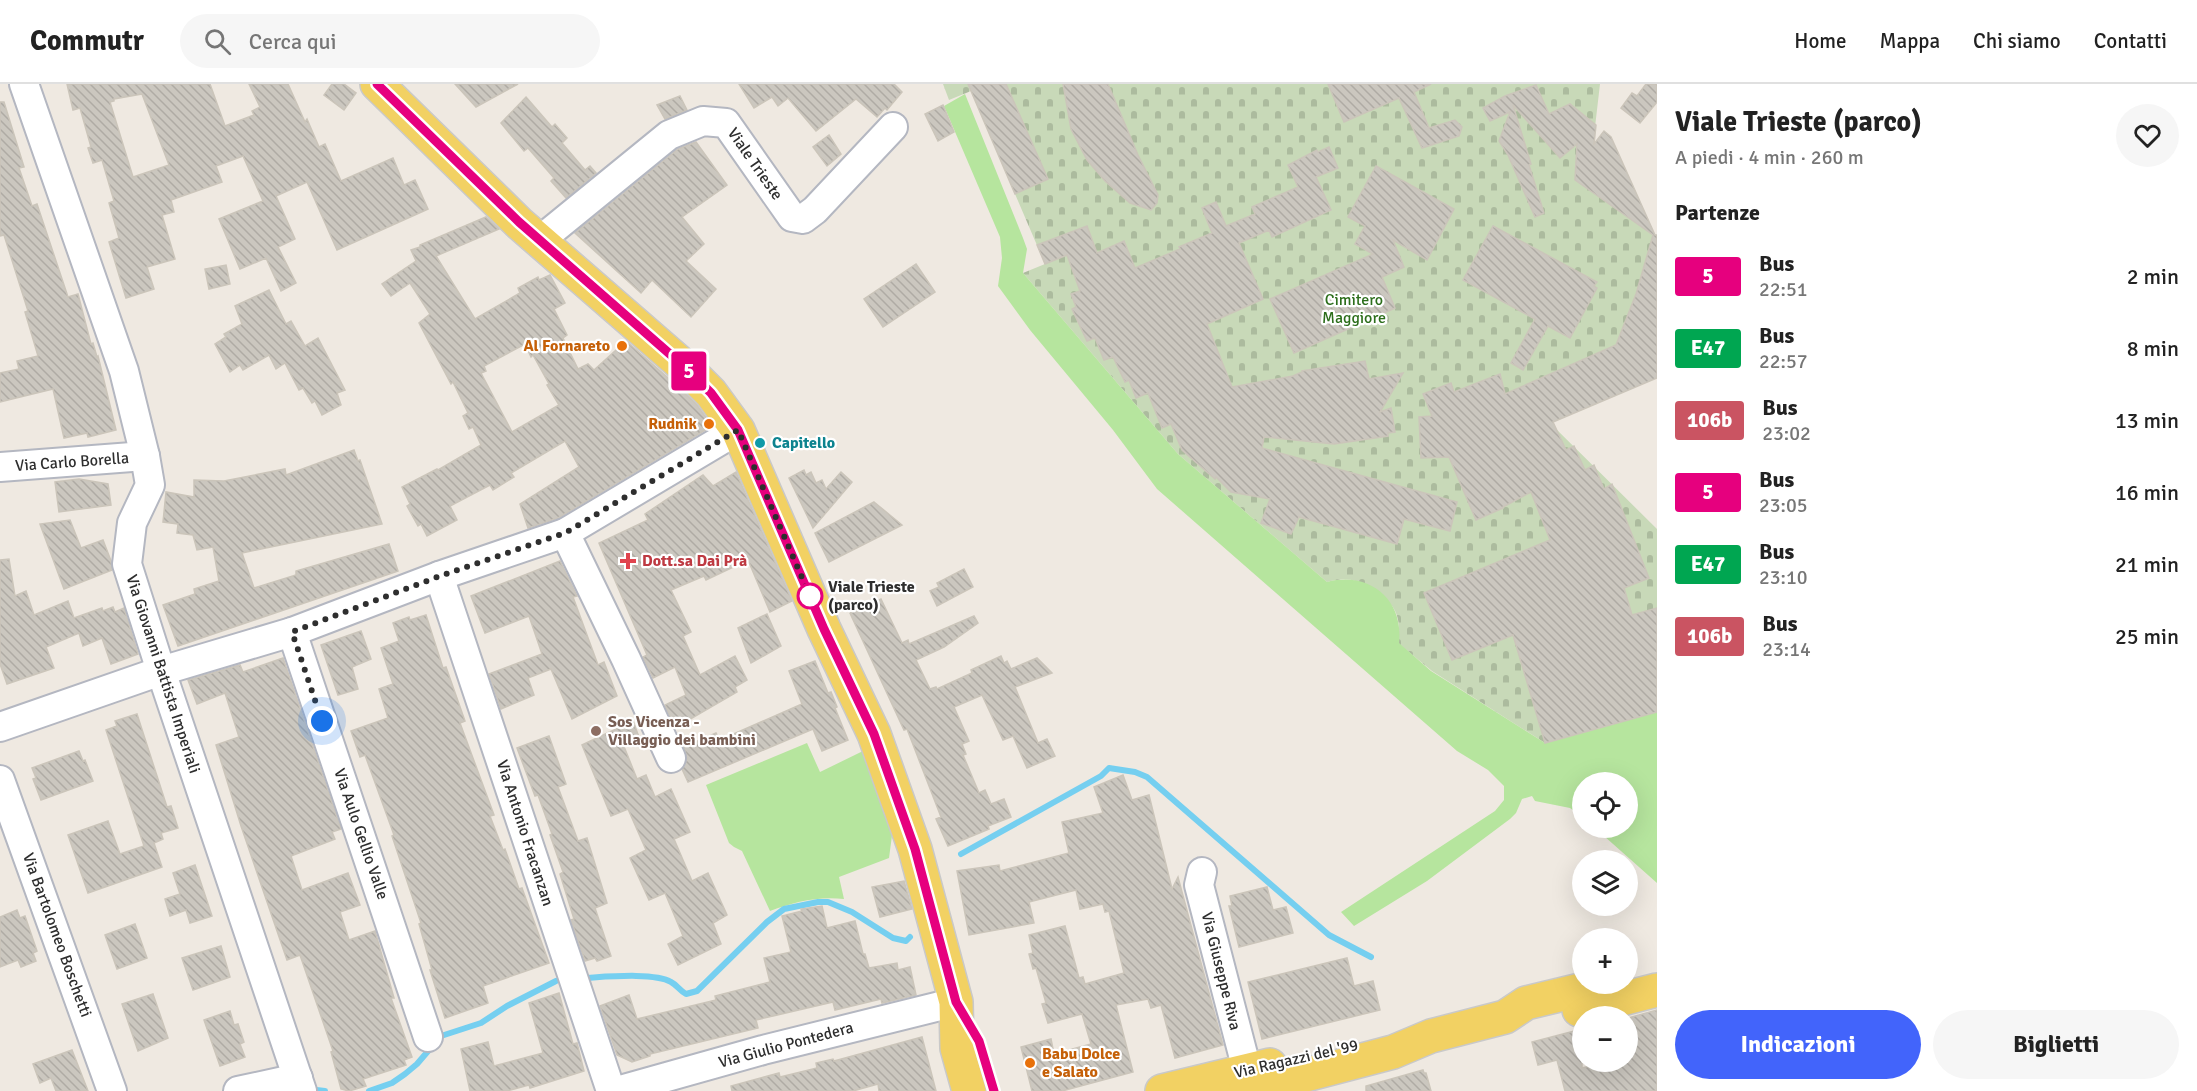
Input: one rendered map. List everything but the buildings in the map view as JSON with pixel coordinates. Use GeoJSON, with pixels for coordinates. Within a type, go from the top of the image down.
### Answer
{"type":"FeatureCollection","features":[{"type":"Feature","properties":{"kind":"main road"},"geometry":{"type":"LineString","coordinates":[[377,84],[539,241],[687,369],[711,393],[738,430],[892,779],[915,849],[956,1002],[957,1048],[969,1091]]}},
{"type":"Feature","properties":{"kind":"main road"},"geometry":{"type":"LineString","coordinates":[[1638,976],[1657,971]]}},
{"type":"Feature","properties":{"kind":"main road","name":"Via Ragazzi del '99"},"geometry":{"type":"LineString","coordinates":[[1505,1017],[1528,1024],[1657,990]]}},
{"type":"Feature","properties":{"kind":"main road","name":"Via Ragazzi del '99"},"geometry":{"type":"LineString","coordinates":[[1162,1091],[1246,1081],[1391,1036],[1431,1036],[1505,1017],[1526,1003],[1572,992]]}},
{"type":"Feature","properties":{"kind":"main road"},"geometry":{"type":"LineString","coordinates":[[956,1002],[979,1041],[994,1091]]}},
{"type":"Feature","properties":{"kind":"street","name":"Via Giovanni Battista Imperiali"},"geometry":{"type":"LineString","coordinates":[[24,84],[124,371],[145,456],[150,485],[132,523],[127,564],[300,1084]]}},
{"type":"Feature","properties":{"kind":"street","name":"Viale Trieste"},"geometry":{"type":"LineString","coordinates":[[539,241],[669,135],[703,121],[726,123],[792,217],[802,219],[815,210],[893,127]]}},
{"type":"Feature","properties":{"kind":"street"},"geometry":{"type":"LineString","coordinates":[[0,727],[161,671],[292,632],[440,576],[565,533],[738,430]]}},
{"type":"Feature","properties":{"kind":"street","name":"Via Carlo Borella"},"geometry":{"type":"LineString","coordinates":[[0,467],[145,456]]}},
{"type":"Feature","properties":{"kind":"street"},"geometry":{"type":"LineString","coordinates":[[565,533],[671,758]]}},
{"type":"Feature","properties":{"kind":"street","name":"Via Antonio Fracanzan"},"geometry":{"type":"LineString","coordinates":[[440,576],[611,1091]]}},
{"type":"Feature","properties":{"kind":"street","name":"Via Aulo Gellio Valle"},"geometry":{"type":"LineString","coordinates":[[292,632],[428,1037]]}},
{"type":"Feature","properties":{"kind":"street","name":"Via Bartolomeo Boschetti"},"geometry":{"type":"LineString","coordinates":[[0,780],[112,1091]]}},
{"type":"Feature","properties":{"kind":"street","name":"Via Giuseppe Riva"},"geometry":{"type":"LineString","coordinates":[[1202,872],[1199,885],[1246,1081]]}},
{"type":"Feature","properties":{"kind":"street","name":"Via Giulio Pontedera"},"geometry":{"type":"LineString","coordinates":[[617,1091],[763,1050],[956,1002]]}},
{"type":"Feature","properties":{"kind":"street"},"geometry":{"type":"LineString","coordinates":[[238,1091],[300,1084]]}},
{"type":"Feature","properties":{"kind":"green space","name":"Cimitero Maggiore"},"geometry":{"type":"Polygon","coordinates":[[[943,84],[1600,84],[1592,153],[1624,176],[1657,241],[1657,363],[1550,423],[1657,529],[1657,712],[1545,743],[1432,671],[1398,643],[1398,617],[1386,599],[1355,581],[1345,579],[1327,582],[1178,454],[1023,273],[1045,264],[971,91],[949,100],[943,84]]]}},
{"type":"Feature","properties":{"kind":"green space"},"geometry":{"type":"Polygon","coordinates":[[[965,94],[1027,249],[1023,273],[1178,454],[1327,582],[1357,581],[1381,592],[1396,613],[1399,643],[1431,671],[1545,743],[1657,712],[1657,883],[1638,866],[1638,850],[1620,850],[1606,838],[1638,838],[1638,772],[1572,772],[1572,810],[1535,801],[1532,796],[1522,799],[1516,813],[1510,819],[1427,881],[1354,926],[1341,912],[1495,811],[1504,800],[1504,786],[1488,770],[1457,751],[1157,489],[1113,430],[1030,330],[998,286],[1002,258],[1000,237],[944,106],[965,94]]]}},
{"type":"Feature","properties":{"kind":"green space"},"geometry":{"type":"Polygon","coordinates":[[[807,743],[820,772],[863,751],[893,828],[889,858],[839,877],[844,899],[806,900],[770,911],[742,851],[729,843],[706,785],[807,743]]]}},
{"type":"Feature","properties":{"kind":"waterway"},"geometry":{"type":"LineString","coordinates":[[961,854],[1101,776],[1109,768],[1135,772],[1147,777],[1329,935],[1371,957]]}},
{"type":"Feature","properties":{"kind":"waterway"},"geometry":{"type":"LineString","coordinates":[[584,978],[653,977],[671,982],[686,994],[697,991],[767,922],[784,909],[818,902],[828,902],[852,912],[893,938],[906,941],[910,937]]}},
{"type":"Feature","properties":{"kind":"waterway"},"geometry":{"type":"LineString","coordinates":[[369,1091],[392,1083],[405,1074],[417,1064],[441,1036],[481,1023],[507,1006],[556,981]]}},
{"type":"Feature","properties":{"kind":"waterway"},"geometry":{"type":"LineString","coordinates":[[308,1089],[325,1091]]}},
{"type":"Feature","properties":{"kind":"bus line","name":"5"},"geometry":{"type":"LineString","coordinates":[[377,84],[519,222],[687,369],[711,393],[738,430],[892,779],[915,849],[956,1002],[979,1041],[994,1091]]}},
{"type":"Feature","properties":{"kind":"place","name":"Al Fornareto"},"geometry":{"type":"Point","coordinates":[622,346]}},
{"type":"Feature","properties":{"kind":"place","name":"Rudnik"},"geometry":{"type":"Point","coordinates":[709,424]}},
{"type":"Feature","properties":{"kind":"place","name":"Capitello"},"geometry":{"type":"Point","coordinates":[760,443]}},
{"type":"Feature","properties":{"kind":"place","name":"Dott.sa Dai Prà"},"geometry":{"type":"Point","coordinates":[628,561]}},
{"type":"Feature","properties":{"kind":"place","name":"Viale Trieste (parco)"},"geometry":{"type":"Point","coordinates":[810,596]}},
{"type":"Feature","properties":{"kind":"place","name":"Sos Vicenza - Villaggio dei bambini"},"geometry":{"type":"Point","coordinates":[596,731]}},
{"type":"Feature","properties":{"kind":"place","name":"Babu Dolce e Salato"},"geometry":{"type":"Point","coordinates":[1030,1063]}},
{"type":"Feature","properties":{"kind":"route"},"geometry":{"type":"LineString","coordinates":[[322,721],[292,632],[440,576],[565,533],[738,430],[810,596]]}}]}
